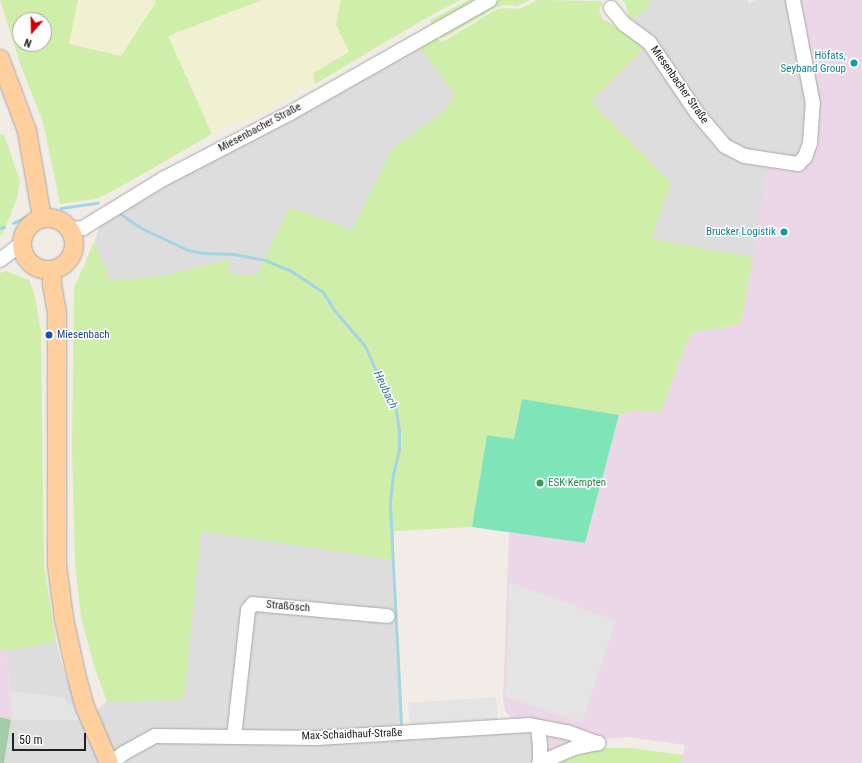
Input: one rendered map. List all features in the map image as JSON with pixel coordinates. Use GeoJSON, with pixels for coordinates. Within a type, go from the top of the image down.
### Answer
{"type":"FeatureCollection","features":[{"type":"Feature","properties":{"kind":"main road"},"geometry":{"type":"LineString","coordinates":[[0,59],[27,131],[42,218]]}},
{"type":"Feature","properties":{"kind":"main road"},"geometry":{"type":"LineString","coordinates":[[42,218],[58,220],[70,230],[74,242],[71,255],[62,266],[52,270],[36,267],[26,259],[21,244],[23,233],[32,222],[42,218]]}},
{"type":"Feature","properties":{"kind":"main road"},"geometry":{"type":"LineString","coordinates":[[52,270],[52,284],[57,321],[57,564],[64,619],[84,704],[110,763]]}},
{"type":"Feature","properties":{"kind":"street","name":"Miesenbacher Straße"},"geometry":{"type":"LineString","coordinates":[[70,230],[83,228],[163,179],[292,112],[490,0]]}},
{"type":"Feature","properties":{"kind":"street","name":"Miesenbacher Straße"},"geometry":{"type":"LineString","coordinates":[[611,8],[624,24],[649,42],[697,113],[725,146],[745,156],[798,164],[805,157],[810,143],[813,104],[793,0]]}},
{"type":"Feature","properties":{"kind":"street"},"geometry":{"type":"LineString","coordinates":[[0,260],[21,244]]}},
{"type":"Feature","properties":{"kind":"street","name":"Straßösch"},"geometry":{"type":"LineString","coordinates":[[234,737],[248,610],[253,604],[387,616]]}},
{"type":"Feature","properties":{"kind":"street","name":"Max-Schaidhauf-Straße"},"geometry":{"type":"LineString","coordinates":[[110,763],[124,753],[155,736],[317,738],[508,726],[538,727],[566,732],[598,743],[574,748],[539,763]]}},
{"type":"Feature","properties":{"kind":"street"},"geometry":{"type":"LineString","coordinates":[[538,727],[540,745],[539,763]]}},
{"type":"Feature","properties":{"kind":"shaded area"},"geometry":{"type":"Polygon","coordinates":[[[649,0],[747,0],[749,3],[755,0],[789,0],[809,104],[802,156],[768,165],[753,257],[651,239],[591,101],[647,45],[630,21],[649,8],[649,0]]]}},
{"type":"Feature","properties":{"kind":"shaded area"},"geometry":{"type":"Polygon","coordinates":[[[797,0],[862,0],[862,763],[681,763],[685,745],[628,737],[591,740],[533,761],[535,740],[526,729],[514,721],[505,711],[503,700],[509,531],[585,543],[619,415],[635,410],[660,413],[691,333],[741,324],[768,165],[799,169],[814,143],[797,0]]]}},
{"type":"Feature","properties":{"kind":"shaded area"},"geometry":{"type":"Polygon","coordinates":[[[419,47],[455,93],[444,111],[392,149],[352,231],[290,207],[256,276],[229,273],[229,259],[167,275],[111,281],[94,242],[100,226],[167,183],[419,47]]]}},
{"type":"Feature","properties":{"kind":"shaded area"},"geometry":{"type":"Polygon","coordinates":[[[201,531],[394,560],[403,736],[526,729],[535,740],[533,761],[529,763],[4,763],[11,720],[7,719],[11,714],[7,651],[56,641],[65,676],[87,721],[107,701],[184,700],[201,531]]]}},
{"type":"Feature","properties":{"kind":"shaded area"},"geometry":{"type":"Polygon","coordinates":[[[509,582],[616,621],[582,723],[506,697],[509,582]]]}},
{"type":"Feature","properties":{"kind":"shaded area"},"geometry":{"type":"Polygon","coordinates":[[[0,649],[7,651],[11,714],[7,719],[0,717],[0,649]]]}},
{"type":"Feature","properties":{"kind":"shaded area"},"geometry":{"type":"Polygon","coordinates":[[[10,691],[62,697],[76,710],[79,720],[11,720],[10,691]]]}},
{"type":"Feature","properties":{"kind":"shaded area"},"geometry":{"type":"Polygon","coordinates":[[[496,697],[498,720],[410,725],[408,703],[496,697]]]}},
{"type":"Feature","properties":{"kind":"green space"},"geometry":{"type":"Polygon","coordinates":[[[0,0],[78,0],[69,44],[121,56],[156,2],[154,0],[262,0],[168,36],[212,134],[127,183],[99,198],[60,204],[43,122],[17,52],[52,52],[52,12],[12,12],[12,38],[0,0]]]}},
{"type":"Feature","properties":{"kind":"green space"},"geometry":{"type":"Polygon","coordinates":[[[78,0],[154,0],[156,2],[121,56],[69,44],[78,0]]]}},
{"type":"Feature","properties":{"kind":"green space"},"geometry":{"type":"Polygon","coordinates":[[[262,0],[341,0],[336,24],[349,52],[313,73],[315,84],[254,117],[212,134],[168,36],[262,0]]]}},
{"type":"Feature","properties":{"kind":"green space"},"geometry":{"type":"Polygon","coordinates":[[[341,0],[460,0],[426,18],[315,84],[313,73],[349,52],[336,24],[341,0]]]}},
{"type":"Feature","properties":{"kind":"green space"},"geometry":{"type":"Polygon","coordinates":[[[469,0],[479,0],[432,25],[430,20],[469,0]]]}},
{"type":"Feature","properties":{"kind":"green space"},"geometry":{"type":"Polygon","coordinates":[[[498,0],[530,0],[517,6],[504,5],[495,8],[445,37],[441,38],[439,35],[498,0]]]}},
{"type":"Feature","properties":{"kind":"green space"},"geometry":{"type":"Polygon","coordinates":[[[538,0],[600,1],[603,3],[599,10],[602,18],[616,27],[625,28],[647,45],[591,101],[671,183],[651,239],[753,257],[741,324],[691,333],[660,413],[635,410],[619,415],[522,399],[514,439],[487,436],[472,527],[394,531],[394,560],[201,531],[184,700],[107,701],[95,669],[81,618],[75,562],[72,447],[74,288],[94,242],[111,281],[167,275],[230,259],[229,273],[256,276],[290,207],[352,230],[392,149],[444,111],[454,93],[419,47],[436,37],[440,41],[446,40],[495,10],[504,8],[519,9],[538,0]]]}},
{"type":"Feature","properties":{"kind":"green space"},"geometry":{"type":"Polygon","coordinates":[[[622,0],[649,0],[649,8],[630,21],[625,3],[622,0]]]}},
{"type":"Feature","properties":{"kind":"green space"},"geometry":{"type":"Polygon","coordinates":[[[0,134],[4,135],[20,181],[17,198],[2,236],[0,235],[0,134]]]}},
{"type":"Feature","properties":{"kind":"green space"},"geometry":{"type":"Polygon","coordinates":[[[6,271],[29,280],[35,296],[41,332],[44,565],[56,641],[7,651],[0,649],[0,273],[6,271]]]}},
{"type":"Feature","properties":{"kind":"green space","name":"ESK Kempten"},"geometry":{"type":"Polygon","coordinates":[[[522,399],[619,415],[585,543],[472,527],[487,435],[514,439],[522,399]]]}},
{"type":"Feature","properties":{"kind":"green space"},"geometry":{"type":"Polygon","coordinates":[[[0,717],[11,720],[4,763],[0,763],[0,717]]]}},
{"type":"Feature","properties":{"kind":"green space"},"geometry":{"type":"Polygon","coordinates":[[[606,748],[630,748],[683,755],[681,763],[559,763],[558,761],[606,748]]]}},
{"type":"Feature","properties":{"kind":"waterway","name":"Heubach"},"geometry":{"type":"LineString","coordinates":[[61,208],[98,203]]}},
{"type":"Feature","properties":{"kind":"waterway","name":"Heubach"},"geometry":{"type":"LineString","coordinates":[[119,213],[143,229],[188,250],[203,253],[234,254],[265,260],[291,271],[323,292],[335,311],[365,346],[383,387],[396,410],[399,431],[399,449],[393,474],[390,505],[401,725]]}},
{"type":"Feature","properties":{"kind":"waterway","name":"Heubach"},"geometry":{"type":"LineString","coordinates":[[13,223],[29,215]]}},
{"type":"Feature","properties":{"kind":"waterway","name":"Heubach"},"geometry":{"type":"LineString","coordinates":[[0,228],[4,227]]}},
{"type":"Feature","properties":{"kind":"place","name":"Höfats, Seyband Group"},"geometry":{"type":"Point","coordinates":[854,63]}},
{"type":"Feature","properties":{"kind":"place","name":"Brucker Logistik"},"geometry":{"type":"Point","coordinates":[784,232]}},
{"type":"Feature","properties":{"kind":"place","name":"Miesenbach"},"geometry":{"type":"Point","coordinates":[49,335]}},
{"type":"Feature","properties":{"kind":"place","name":"ESK Kempten"},"geometry":{"type":"Point","coordinates":[540,483]}}]}
